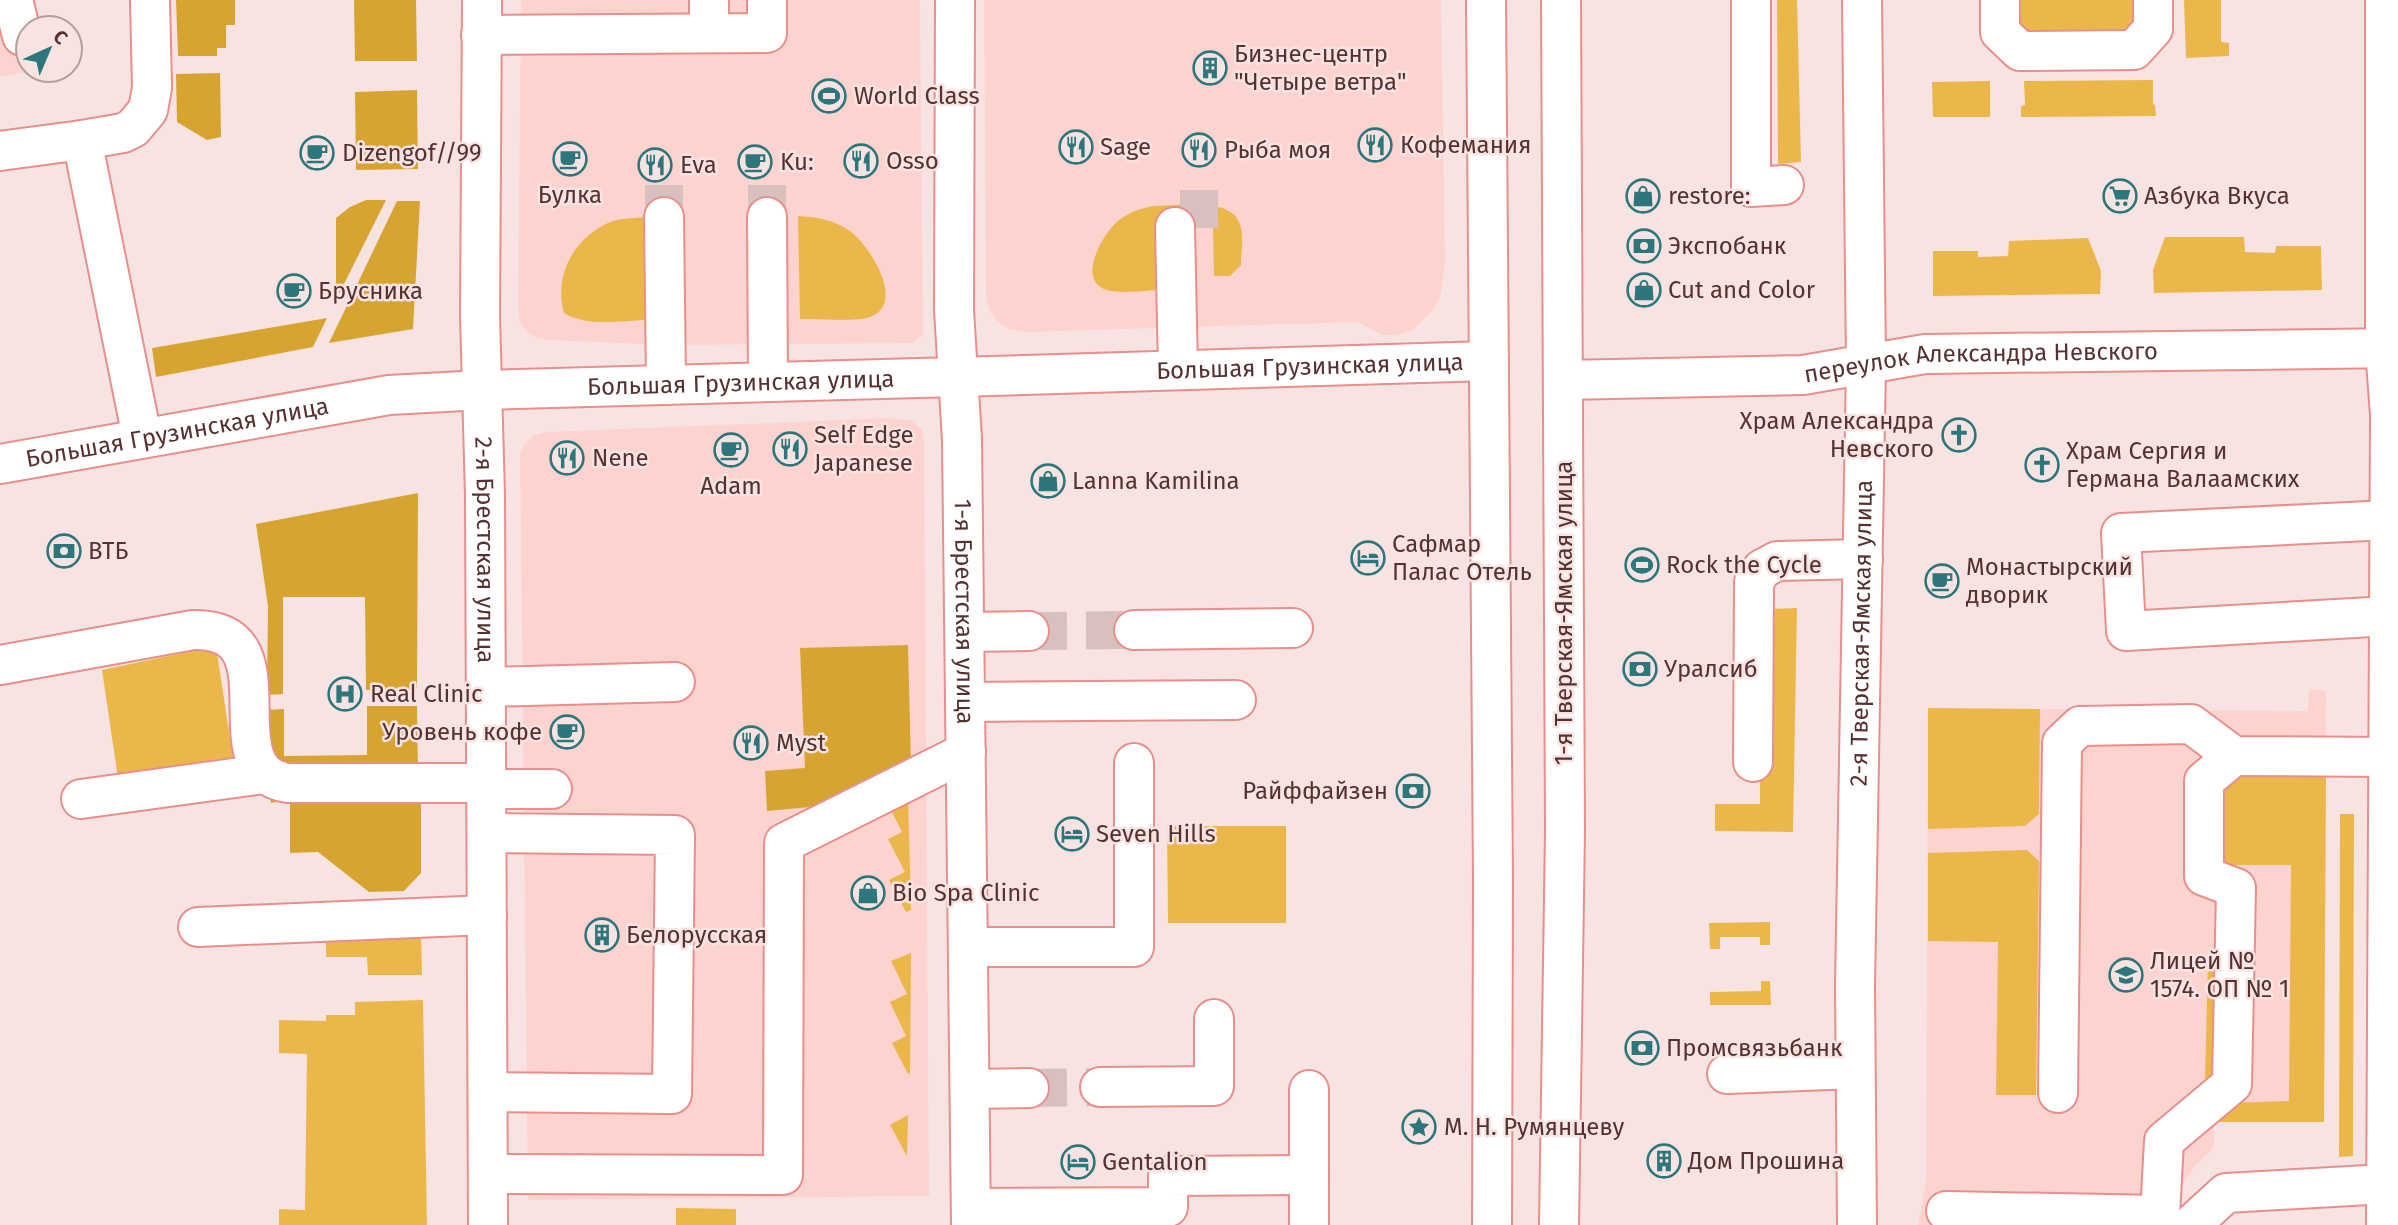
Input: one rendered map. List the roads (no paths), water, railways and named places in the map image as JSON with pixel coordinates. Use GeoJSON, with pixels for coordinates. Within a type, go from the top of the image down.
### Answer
{"type":"FeatureCollection","features":[{"type":"Feature","properties":{"kind":"street"},"geometry":{"type":"LineString","coordinates":[[0,151],[123,133],[133,128],[148,110],[152,88],[150,0]]}},
{"type":"Feature","properties":{"kind":"street"},"geometry":{"type":"LineString","coordinates":[[482,18],[709,17],[767,33],[766,0]]}},
{"type":"Feature","properties":{"kind":"street","name":"1-я Брестская улица"},"geometry":{"type":"LineString","coordinates":[[955,0],[954,310],[956,377],[962,440],[971,1217]]}},
{"type":"Feature","properties":{"kind":"street"},"geometry":{"type":"LineString","coordinates":[[1486,0],[1493,867],[1492,1225]]}},
{"type":"Feature","properties":{"kind":"street","name":"1-я Тверская-Ямская улица"},"geometry":{"type":"LineString","coordinates":[[1559,1225],[1564,831],[1561,0]]}},
{"type":"Feature","properties":{"kind":"street"},"geometry":{"type":"LineString","coordinates":[[1751,0],[1751,187],[1784,185]]}},
{"type":"Feature","properties":{"kind":"street","name":"2-я Тверская-Ямская улица"},"geometry":{"type":"LineString","coordinates":[[1857,1225],[1855,972],[1866,364],[1861,0]]}},
{"type":"Feature","properties":{"kind":"street"},"geometry":{"type":"LineString","coordinates":[[2000,0],[2000,32],[2020,51],[2134,50],[2153,29],[2153,0]]}},
{"type":"Feature","properties":{"kind":"street"},"geometry":{"type":"LineString","coordinates":[[2385,0],[2391,163],[2388,757],[2393,902],[2392,1084],[2386,1225]]}},
{"type":"Feature","properties":{"kind":"street","name":"2-я Брестская улица"},"geometry":{"type":"LineString","coordinates":[[482,18],[480,315],[485,496],[488,1225]]}},
{"type":"Feature","properties":{"kind":"street"},"geometry":{"type":"LineString","coordinates":[[82,140],[142,437]]}},
{"type":"Feature","properties":{"kind":"street"},"geometry":{"type":"LineString","coordinates":[[776,216],[786,318],[777,381],[776,216]]}},
{"type":"Feature","properties":{"kind":"street"},"geometry":{"type":"LineString","coordinates":[[664,217],[666,385]]}},
{"type":"Feature","properties":{"kind":"street"},"geometry":{"type":"LineString","coordinates":[[1187,228],[1190,370]]}},
{"type":"Feature","properties":{"kind":"street","name":"переулок Александра Невского"},"geometry":{"type":"LineString","coordinates":[[1564,380],[1803,375],[1925,354],[2391,348]]}},
{"type":"Feature","properties":{"kind":"street","name":"Большая Грузинская улица"},"geometry":{"type":"LineString","coordinates":[[0,464],[389,395],[482,390],[1489,361]]}},
{"type":"Feature","properties":{"kind":"street"},"geometry":{"type":"LineString","coordinates":[[2389,520],[2121,533],[2126,631],[2389,616]]}},
{"type":"Feature","properties":{"kind":"street"},"geometry":{"type":"LineString","coordinates":[[1753,762],[1754,582],[1762,569],[1777,561],[1863,559]]}},
{"type":"Feature","properties":{"kind":"street"},"geometry":{"type":"LineString","coordinates":[[1134,630],[1293,628]]}},
{"type":"Feature","properties":{"kind":"street"},"geometry":{"type":"LineString","coordinates":[[0,665],[193,630],[219,633],[231,639],[246,661],[252,749],[257,766],[270,779],[288,783],[552,789]]}},
{"type":"Feature","properties":{"kind":"street"},"geometry":{"type":"LineString","coordinates":[[965,644],[1029,644]]}},
{"type":"Feature","properties":{"kind":"street"},"geometry":{"type":"LineString","coordinates":[[486,687],[675,681]]}},
{"type":"Feature","properties":{"kind":"street"},"geometry":{"type":"LineString","coordinates":[[965,702],[1236,700]]}},
{"type":"Feature","properties":{"kind":"street"},"geometry":{"type":"LineString","coordinates":[[2058,1093],[2062,743],[2080,726],[2191,724],[2234,756],[2388,757]]}},
{"type":"Feature","properties":{"kind":"street"},"geometry":{"type":"LineString","coordinates":[[488,1174],[783,1175],[784,843],[966,752]]}},
{"type":"Feature","properties":{"kind":"street"},"geometry":{"type":"LineString","coordinates":[[1946,1211],[2160,1215],[2164,1141],[2232,1084],[2236,888],[2204,876],[2204,781],[2234,756]]}},
{"type":"Feature","properties":{"kind":"street"},"geometry":{"type":"LineString","coordinates":[[969,947],[1134,947],[1134,763]]}},
{"type":"Feature","properties":{"kind":"street"},"geometry":{"type":"LineString","coordinates":[[81,799],[263,774]]}},
{"type":"Feature","properties":{"kind":"street"},"geometry":{"type":"LineString","coordinates":[[486,833],[675,835],[672,1094],[488,1092]]}},
{"type":"Feature","properties":{"kind":"street"},"geometry":{"type":"LineString","coordinates":[[198,927],[487,915]]}},
{"type":"Feature","properties":{"kind":"street"},"geometry":{"type":"LineString","coordinates":[[1100,1087],[1214,1086],[1214,1018]]}},
{"type":"Feature","properties":{"kind":"street"},"geometry":{"type":"LineString","coordinates":[[1727,1073],[1855,1069]]}},
{"type":"Feature","properties":{"kind":"street"},"geometry":{"type":"LineString","coordinates":[[970,1089],[1029,1088]]}},
{"type":"Feature","properties":{"kind":"street"},"geometry":{"type":"LineString","coordinates":[[1309,1090],[1309,1225]]}},
{"type":"Feature","properties":{"kind":"street"},"geometry":{"type":"LineString","coordinates":[[971,1217],[1168,1207],[1168,1176],[1309,1175]]}},
{"type":"Feature","properties":{"kind":"street"},"geometry":{"type":"LineString","coordinates":[[2191,1225],[2226,1193],[2386,1184]]}},
{"type":"Feature","properties":{"kind":"tunnel"},"geometry":{"type":"LineString","coordinates":[[1199,181],[1199,228]]}},
{"type":"Feature","properties":{"kind":"tunnel"},"geometry":{"type":"LineString","coordinates":[[664,185],[664,217]]}},
{"type":"Feature","properties":{"kind":"tunnel"},"geometry":{"type":"LineString","coordinates":[[767,185],[767,217]]}},
{"type":"Feature","properties":{"kind":"tunnel"},"geometry":{"type":"LineString","coordinates":[[1029,631],[1134,630]]}},
{"type":"Feature","properties":{"kind":"tunnel"},"geometry":{"type":"LineString","coordinates":[[1029,1088],[1100,1087]]}},
{"type":"Feature","properties":{"kind":"place","name":"Бизнес-центр \"Четыре ветра\""},"geometry":{"type":"Point","coordinates":[1210,68]}},
{"type":"Feature","properties":{"kind":"place","name":"World Class"},"geometry":{"type":"Point","coordinates":[829,96]}},
{"type":"Feature","properties":{"kind":"place","name":"Кофемания"},"geometry":{"type":"Point","coordinates":[1375,145]}},
{"type":"Feature","properties":{"kind":"place","name":"Sage"},"geometry":{"type":"Point","coordinates":[1076,147]}},
{"type":"Feature","properties":{"kind":"place","name":"Рыба моя"},"geometry":{"type":"Point","coordinates":[1199,150]}},
{"type":"Feature","properties":{"kind":"place","name":"Dizengof//99"},"geometry":{"type":"Point","coordinates":[317,153]}},
{"type":"Feature","properties":{"kind":"place","name":"Булка"},"geometry":{"type":"Point","coordinates":[570,159]}},
{"type":"Feature","properties":{"kind":"place","name":"Osso"},"geometry":{"type":"Point","coordinates":[861,161]}},
{"type":"Feature","properties":{"kind":"place","name":"Ku:"},"geometry":{"type":"Point","coordinates":[755,162]}},
{"type":"Feature","properties":{"kind":"place","name":"Eva"},"geometry":{"type":"Point","coordinates":[655,165]}},
{"type":"Feature","properties":{"kind":"place","name":"restore:"},"geometry":{"type":"Point","coordinates":[1643,196]}},
{"type":"Feature","properties":{"kind":"place","name":"Азбука Вкуса"},"geometry":{"type":"Point","coordinates":[2120,196]}},
{"type":"Feature","properties":{"kind":"place","name":"Экспобанк"},"geometry":{"type":"Point","coordinates":[1644,246]}},
{"type":"Feature","properties":{"kind":"place","name":"Cut and Color"},"geometry":{"type":"Point","coordinates":[1644,290]}},
{"type":"Feature","properties":{"kind":"place","name":"Брусника"},"geometry":{"type":"Point","coordinates":[294,291]}},
{"type":"Feature","properties":{"kind":"place","name":"Храм Александра Невского"},"geometry":{"type":"Point","coordinates":[1959,435]}},
{"type":"Feature","properties":{"kind":"place","name":"Self Edge Japanese"},"geometry":{"type":"Point","coordinates":[790,449]}},
{"type":"Feature","properties":{"kind":"place","name":"Adam"},"geometry":{"type":"Point","coordinates":[731,450]}},
{"type":"Feature","properties":{"kind":"place","name":"Nene"},"geometry":{"type":"Point","coordinates":[567,458]}},
{"type":"Feature","properties":{"kind":"place","name":"Храм Сергия и Германа Валаамских"},"geometry":{"type":"Point","coordinates":[2042,465]}},
{"type":"Feature","properties":{"kind":"place","name":"Lanna Kamilina"},"geometry":{"type":"Point","coordinates":[1048,481]}},
{"type":"Feature","properties":{"kind":"place","name":"ВТБ"},"geometry":{"type":"Point","coordinates":[64,551]}},
{"type":"Feature","properties":{"kind":"place","name":"Сафмар Палас Отель"},"geometry":{"type":"Point","coordinates":[1368,558]}},
{"type":"Feature","properties":{"kind":"place","name":"Rock the Cycle"},"geometry":{"type":"Point","coordinates":[1642,565]}},
{"type":"Feature","properties":{"kind":"place","name":"Монастырский дворик"},"geometry":{"type":"Point","coordinates":[1942,581]}},
{"type":"Feature","properties":{"kind":"place","name":"Уралсиб"},"geometry":{"type":"Point","coordinates":[1640,669]}},
{"type":"Feature","properties":{"kind":"place","name":"Real Clinic"},"geometry":{"type":"Point","coordinates":[345,694]}},
{"type":"Feature","properties":{"kind":"place","name":"Уровень кофе"},"geometry":{"type":"Point","coordinates":[567,732]}},
{"type":"Feature","properties":{"kind":"place","name":"Myst"},"geometry":{"type":"Point","coordinates":[751,743]}},
{"type":"Feature","properties":{"kind":"place","name":"Райффайзен"},"geometry":{"type":"Point","coordinates":[1413,791]}},
{"type":"Feature","properties":{"kind":"place","name":"Seven Hills"},"geometry":{"type":"Point","coordinates":[1072,834]}},
{"type":"Feature","properties":{"kind":"place","name":"Bio Spa Clinic"},"geometry":{"type":"Point","coordinates":[868,893]}},
{"type":"Feature","properties":{"kind":"place","name":"Белорусская"},"geometry":{"type":"Point","coordinates":[602,935]}},
{"type":"Feature","properties":{"kind":"place","name":"Лицей № 1574. ОП № 1"},"geometry":{"type":"Point","coordinates":[2126,975]}},
{"type":"Feature","properties":{"kind":"place","name":"Промсвязьбанк"},"geometry":{"type":"Point","coordinates":[1642,1048]}},
{"type":"Feature","properties":{"kind":"place","name":"М. Н. Румянцеву"},"geometry":{"type":"Point","coordinates":[1419,1127]}},
{"type":"Feature","properties":{"kind":"place","name":"Дом Прошина"},"geometry":{"type":"Point","coordinates":[1664,1161]}},
{"type":"Feature","properties":{"kind":"place","name":"Gentalion"},"geometry":{"type":"Point","coordinates":[1078,1162]}}]}
